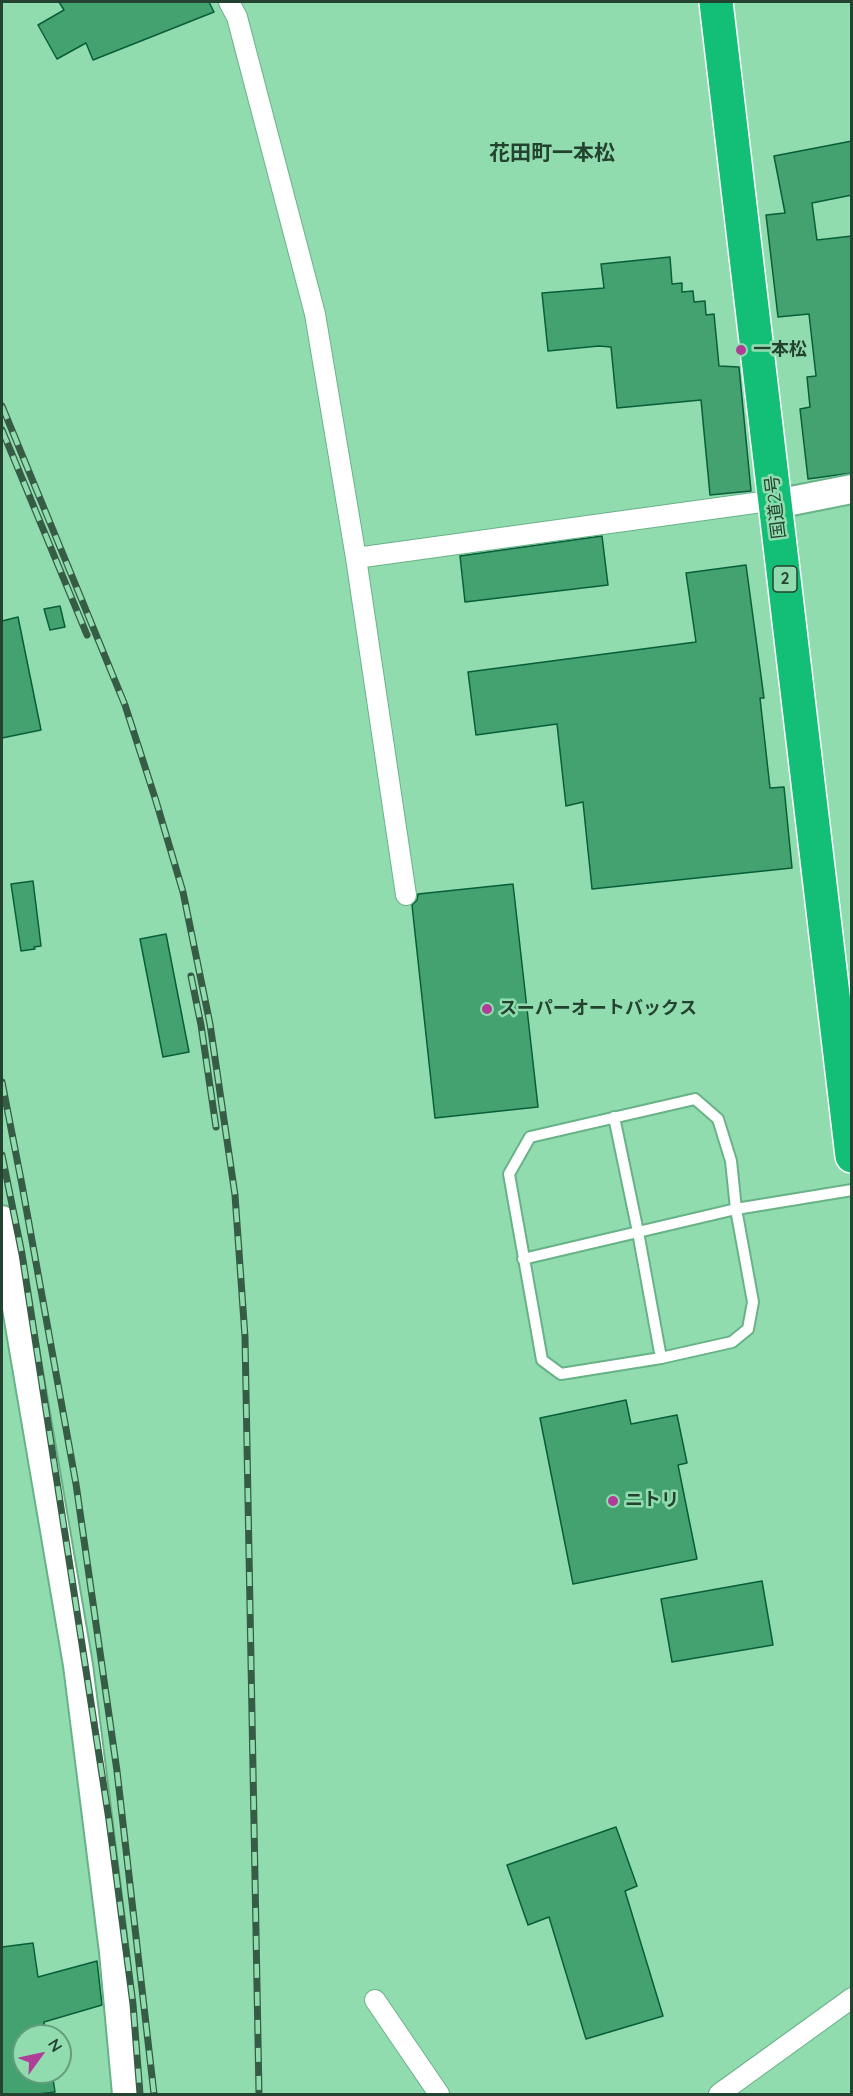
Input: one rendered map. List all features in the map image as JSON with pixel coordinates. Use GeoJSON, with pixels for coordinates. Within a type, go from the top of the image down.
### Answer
{"type":"FeatureCollection","features":[{"type":"Feature","properties":{"kind":"highway","name":"国道2号"},"geometry":{"type":"LineString","coordinates":[[716,2],[776,502],[845,1044],[852,1156]]}},
{"type":"Feature","properties":{"kind":"street"},"geometry":{"type":"LineString","coordinates":[[229,2],[237,17],[315,314],[356,558],[406,896]]}},
{"type":"Feature","properties":{"kind":"street"},"geometry":{"type":"LineString","coordinates":[[356,558],[776,502],[852,489]]}},
{"type":"Feature","properties":{"kind":"street"},"geometry":{"type":"LineString","coordinates":[[2,1220],[7,1290],[78,1665],[114,1952],[127,2094]]}},
{"type":"Feature","properties":{"kind":"street"},"geometry":{"type":"LineString","coordinates":[[719,2094],[852,1998]]}},
{"type":"Feature","properties":{"kind":"street"},"geometry":{"type":"LineString","coordinates":[[375,2000],[439,2094]]}},
{"type":"Feature","properties":{"kind":"lane"},"geometry":{"type":"LineString","coordinates":[[695,1099],[718,1119],[731,1161],[736,1209],[753,1302],[748,1329],[732,1342],[661,1358],[561,1374],[542,1360],[509,1174],[530,1137],[614,1117],[695,1099]]}},
{"type":"Feature","properties":{"kind":"lane"},"geometry":{"type":"LineString","coordinates":[[614,1117],[661,1358]]}},
{"type":"Feature","properties":{"kind":"lane"},"geometry":{"type":"LineString","coordinates":[[523,1259],[736,1209],[852,1190]]}},
{"type":"Feature","properties":{"kind":"building"},"geometry":{"type":"Polygon","coordinates":[[[59,2],[209,2],[214,12],[93,60],[86,43],[57,59],[38,25],[64,10],[59,2]]]}},
{"type":"Feature","properties":{"kind":"building"},"geometry":{"type":"Polygon","coordinates":[[[852,141],[852,195],[812,203],[817,240],[852,236],[852,473],[808,479],[800,409],[810,407],[807,377],[816,376],[809,314],[778,317],[766,215],[785,213],[774,156],[852,141]]]}},
{"type":"Feature","properties":{"kind":"building"},"geometry":{"type":"Polygon","coordinates":[[[670,257],[672,284],[682,283],[682,292],[693,291],[694,302],[705,301],[706,315],[714,314],[719,366],[739,367],[751,491],[710,495],[701,400],[617,408],[611,347],[548,351],[542,293],[604,288],[601,264],[670,257]]]}},
{"type":"Feature","properties":{"kind":"building"},"geometry":{"type":"Polygon","coordinates":[[[602,536],[608,585],[465,602],[460,556],[602,536]]]}},
{"type":"Feature","properties":{"kind":"building"},"geometry":{"type":"Polygon","coordinates":[[[746,565],[764,698],[760,698],[770,788],[784,787],[792,868],[592,889],[583,802],[566,806],[557,724],[476,735],[468,672],[696,642],[686,573],[746,565]]]}},
{"type":"Feature","properties":{"kind":"building"},"geometry":{"type":"Polygon","coordinates":[[[60,606],[65,627],[50,630],[44,609],[60,606]]]}},
{"type":"Feature","properties":{"kind":"building"},"geometry":{"type":"Polygon","coordinates":[[[18,617],[41,730],[2,738],[2,621],[18,617]]]}},
{"type":"Feature","properties":{"kind":"building"},"geometry":{"type":"Polygon","coordinates":[[[33,881],[41,946],[21,951],[11,884],[33,881]]]}},
{"type":"Feature","properties":{"kind":"building"},"geometry":{"type":"Polygon","coordinates":[[[513,884],[538,1107],[435,1118],[412,905],[417,900],[418,894],[513,884]]]}},
{"type":"Feature","properties":{"kind":"building"},"geometry":{"type":"Polygon","coordinates":[[[166,934],[189,1052],[163,1057],[140,939],[166,934]]]}},
{"type":"Feature","properties":{"kind":"building"},"geometry":{"type":"Polygon","coordinates":[[[626,1400],[631,1424],[677,1415],[687,1463],[678,1465],[697,1559],[573,1584],[540,1418],[626,1400]]]}},
{"type":"Feature","properties":{"kind":"building"},"geometry":{"type":"Polygon","coordinates":[[[762,1581],[773,1645],[672,1662],[661,1599],[762,1581]]]}},
{"type":"Feature","properties":{"kind":"building"},"geometry":{"type":"Polygon","coordinates":[[[616,1827],[637,1886],[625,1891],[663,2016],[586,2039],[549,1917],[528,1925],[507,1865],[616,1827]]]}},
{"type":"Feature","properties":{"kind":"building"},"geometry":{"type":"Polygon","coordinates":[[[33,1943],[38,1977],[97,1961],[102,2005],[44,2022],[44,2024],[12,2024],[12,2084],[54,2084],[55,2092],[2,2094],[2,1947],[33,1943]]]}},
{"type":"Feature","properties":{"kind":"railway"},"geometry":{"type":"LineString","coordinates":[[2,406],[125,705],[183,892],[210,1024],[235,1195],[245,1337],[259,2094]]}},
{"type":"Feature","properties":{"kind":"railway"},"geometry":{"type":"LineString","coordinates":[[2,430],[87,635]]}},
{"type":"Feature","properties":{"kind":"railway"},"geometry":{"type":"LineString","coordinates":[[191,976],[201,1025],[216,1127]]}},
{"type":"Feature","properties":{"kind":"railway"},"geometry":{"type":"LineString","coordinates":[[2,1082],[76,1484],[117,1771],[154,2094]]}},
{"type":"Feature","properties":{"kind":"railway"},"geometry":{"type":"LineString","coordinates":[[2,1155],[22,1254],[109,1820],[133,2004],[140,2094]]}},
{"type":"Feature","properties":{"kind":"place","name":"一本松"},"geometry":{"type":"Point","coordinates":[741,350]}},
{"type":"Feature","properties":{"kind":"place","name":"スーパーオートバックス"},"geometry":{"type":"Point","coordinates":[487,1009]}},
{"type":"Feature","properties":{"kind":"place","name":"ニトリ"},"geometry":{"type":"Point","coordinates":[613,1501]}},
{"type":"Feature","properties":{"kind":"district","name":"花田町一本松"},"geometry":{"type":"Point","coordinates":[552,154]}}]}
